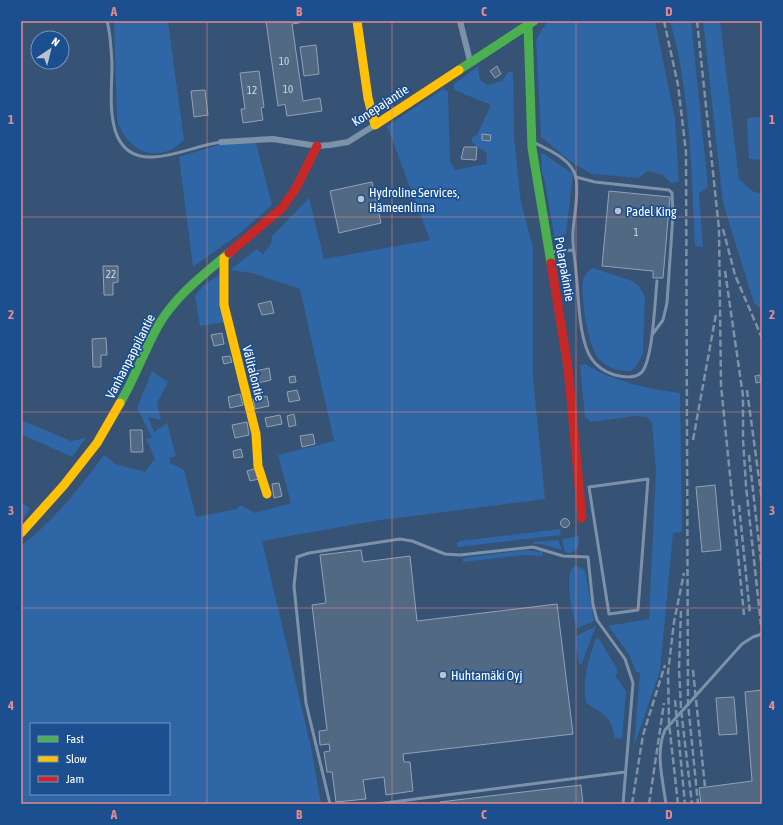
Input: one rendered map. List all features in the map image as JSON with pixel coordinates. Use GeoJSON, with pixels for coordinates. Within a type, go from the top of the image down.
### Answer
{"type":"FeatureCollection","features":[{"type":"Feature","properties":{"kind":"street"},"geometry":{"type":"LineString","coordinates":[[357,21],[368,98],[375,125]]}},
{"type":"Feature","properties":{"kind":"street"},"geometry":{"type":"LineString","coordinates":[[460,21],[470,61]]}},
{"type":"Feature","properties":{"kind":"street","name":"Konepajantie"},"geometry":{"type":"LineString","coordinates":[[221,142],[274,139],[317,146],[348,142],[470,61],[531,23]]}},
{"type":"Feature","properties":{"kind":"street","name":"Polarpakintie"},"geometry":{"type":"LineString","coordinates":[[531,23],[531,141],[536,180],[568,368],[581,515]]}},
{"type":"Feature","properties":{"kind":"street","name":"Vanhanpappilantie"},"geometry":{"type":"LineString","coordinates":[[21,533],[64,485],[97,443],[133,382],[148,345],[159,324],[179,298],[198,279],[265,224],[282,208],[296,188],[317,146]]}},
{"type":"Feature","properties":{"kind":"street","name":"Välitalontie"},"geometry":{"type":"LineString","coordinates":[[224,258],[224,305],[256,434],[258,466],[267,494]]}},
{"type":"Feature","properties":{"kind":"lane"},"geometry":{"type":"LineString","coordinates":[[107,21],[112,63],[111,116],[116,132],[123,144],[134,153],[151,157],[170,156],[221,142]]}},
{"type":"Feature","properties":{"kind":"lane"},"geometry":{"type":"LineString","coordinates":[[531,141],[543,146],[564,160],[569,165],[576,177],[577,200],[573,250],[587,350],[596,366],[610,374],[620,377],[630,377],[640,373],[646,366],[652,335],[657,281]]}},
{"type":"Feature","properties":{"kind":"lane"},"geometry":{"type":"LineString","coordinates":[[576,177],[596,182],[669,190],[672,194],[673,214],[667,303],[663,320],[652,335]]}},
{"type":"Feature","properties":{"kind":"lane"},"geometry":{"type":"LineString","coordinates":[[549,252],[573,250]]}},
{"type":"Feature","properties":{"kind":"lane"},"geometry":{"type":"LineString","coordinates":[[648,479],[638,610],[609,614],[607,612],[592,510],[588,487],[648,479]]}},
{"type":"Feature","properties":{"kind":"lane"},"geometry":{"type":"LineString","coordinates":[[581,515],[592,510]]}},
{"type":"Feature","properties":{"kind":"lane"},"geometry":{"type":"LineString","coordinates":[[330,804],[306,703],[294,586],[297,557],[309,553],[400,539],[412,541],[445,554],[460,555],[533,547],[563,556],[588,557],[593,605],[597,620],[604,632],[622,654],[632,678],[633,688],[622,804]]}},
{"type":"Feature","properties":{"kind":"lane"},"geometry":{"type":"LineString","coordinates":[[666,804],[660,753],[661,741],[665,730],[742,644],[753,637],[762,634]]}},
{"type":"Feature","properties":{"kind":"lane"},"geometry":{"type":"LineString","coordinates":[[377,804],[625,772]]}},
{"type":"Feature","properties":{"kind":"shaded area"},"geometry":{"type":"Polygon","coordinates":[[[114,21],[175,21],[168,22],[184,140],[170,150],[159,153],[142,151],[129,142],[120,127],[117,119],[114,21]]]}},
{"type":"Feature","properties":{"kind":"shaded area"},"geometry":{"type":"Polygon","coordinates":[[[550,21],[655,21],[675,119],[679,182],[671,183],[663,175],[647,171],[639,178],[592,174],[571,162],[541,137],[536,40],[546,23],[550,21]]]}},
{"type":"Feature","properties":{"kind":"shaded area"},"geometry":{"type":"Polygon","coordinates":[[[670,21],[691,21],[708,187],[699,193],[703,247],[695,246],[691,161],[686,104],[677,49],[670,21]]]}},
{"type":"Feature","properties":{"kind":"shaded area"},"geometry":{"type":"Polygon","coordinates":[[[703,21],[720,21],[739,179],[752,191],[762,194],[762,310],[754,303],[723,203],[703,21]]]}},
{"type":"Feature","properties":{"kind":"shaded area"},"geometry":{"type":"Polygon","coordinates":[[[478,66],[480,80],[487,85],[502,81],[508,72],[513,72],[514,137],[521,203],[533,247],[533,377],[545,499],[374,521],[262,541],[311,747],[321,804],[21,804],[21,546],[66,504],[104,455],[116,464],[145,472],[155,459],[146,439],[152,438],[137,408],[152,371],[168,382],[157,403],[161,420],[148,417],[154,432],[167,423],[176,456],[170,458],[170,463],[184,470],[196,517],[237,509],[240,505],[255,513],[291,503],[278,455],[334,441],[300,289],[252,273],[230,270],[257,249],[263,254],[271,244],[272,236],[309,198],[324,259],[430,240],[387,126],[443,89],[448,92],[450,161],[455,170],[486,164],[487,153],[471,142],[473,136],[477,135],[491,105],[454,90],[454,84],[478,66]]]}},
{"type":"Feature","properties":{"kind":"shaded area"},"geometry":{"type":"Polygon","coordinates":[[[762,117],[762,160],[749,159],[747,118],[762,117]]]}},
{"type":"Feature","properties":{"kind":"shaded area"},"geometry":{"type":"Polygon","coordinates":[[[256,143],[272,205],[240,233],[193,267],[179,157],[221,144],[256,143]]]}},
{"type":"Feature","properties":{"kind":"shaded area"},"geometry":{"type":"Polygon","coordinates":[[[541,152],[573,174],[566,234],[561,241],[555,240],[544,177],[542,175],[541,152]]]}},
{"type":"Feature","properties":{"kind":"shaded area"},"geometry":{"type":"Polygon","coordinates":[[[593,268],[632,281],[638,285],[645,296],[643,353],[637,365],[631,371],[618,370],[607,366],[600,360],[592,344],[588,333],[584,307],[583,284],[584,277],[593,268]]]}},
{"type":"Feature","properties":{"kind":"shaded area"},"geometry":{"type":"Polygon","coordinates":[[[222,273],[226,322],[200,326],[195,296],[204,285],[222,273]]]}},
{"type":"Feature","properties":{"kind":"shaded area"},"geometry":{"type":"Polygon","coordinates":[[[585,364],[619,380],[655,389],[680,393],[682,532],[673,533],[660,671],[634,746],[640,673],[636,672],[629,654],[608,626],[649,619],[656,471],[652,423],[647,417],[635,416],[591,422],[585,417],[580,365],[585,364]]]}},
{"type":"Feature","properties":{"kind":"shaded area"},"geometry":{"type":"Polygon","coordinates":[[[21,420],[71,441],[86,438],[72,457],[21,434],[21,420]]]}},
{"type":"Feature","properties":{"kind":"shaded area"},"geometry":{"type":"Polygon","coordinates":[[[21,503],[30,508],[21,523],[21,503]]]}},
{"type":"Feature","properties":{"kind":"shaded area"},"geometry":{"type":"Polygon","coordinates":[[[560,529],[561,535],[457,547],[457,543],[460,541],[560,529]]]}},
{"type":"Feature","properties":{"kind":"shaded area"},"geometry":{"type":"Polygon","coordinates":[[[579,536],[577,549],[572,553],[565,552],[562,539],[579,536]]]}},
{"type":"Feature","properties":{"kind":"shaded area"},"geometry":{"type":"Polygon","coordinates":[[[558,540],[562,550],[541,544],[533,544],[533,542],[558,540]]]}},
{"type":"Feature","properties":{"kind":"shaded area"},"geometry":{"type":"Polygon","coordinates":[[[525,550],[543,552],[542,556],[523,555],[463,562],[463,558],[525,550]]]}},
{"type":"Feature","properties":{"kind":"shaded area"},"geometry":{"type":"Polygon","coordinates":[[[575,565],[585,570],[594,621],[576,629],[569,587],[569,578],[575,565]]]}},
{"type":"Feature","properties":{"kind":"shaded area"},"geometry":{"type":"Polygon","coordinates":[[[596,626],[581,665],[579,664],[575,640],[576,636],[596,626]]]}},
{"type":"Feature","properties":{"kind":"shaded area"},"geometry":{"type":"Polygon","coordinates":[[[596,638],[599,639],[617,669],[616,677],[626,691],[622,739],[615,738],[609,720],[606,717],[586,703],[586,670],[596,638]]]}},
{"type":"Feature","properties":{"kind":"building"},"geometry":{"type":"Polygon","coordinates":[[[266,21],[299,21],[299,23],[292,24],[303,101],[320,98],[322,111],[287,116],[285,104],[278,106],[266,21]]]}},
{"type":"Feature","properties":{"kind":"building"},"geometry":{"type":"Polygon","coordinates":[[[316,45],[319,74],[304,76],[300,47],[316,45]]]}},
{"type":"Feature","properties":{"kind":"building"},"geometry":{"type":"Polygon","coordinates":[[[497,66],[501,74],[495,78],[490,71],[497,66]]]}},
{"type":"Feature","properties":{"kind":"building"},"geometry":{"type":"Polygon","coordinates":[[[259,71],[264,107],[261,108],[263,120],[243,123],[241,109],[245,109],[240,73],[259,71]]]}},
{"type":"Feature","properties":{"kind":"building"},"geometry":{"type":"Polygon","coordinates":[[[205,90],[208,115],[194,117],[191,91],[205,90]]]}},
{"type":"Feature","properties":{"kind":"building"},"geometry":{"type":"Polygon","coordinates":[[[482,134],[491,135],[490,141],[482,140],[482,134]]]}},
{"type":"Feature","properties":{"kind":"building"},"geometry":{"type":"Polygon","coordinates":[[[464,147],[477,147],[476,160],[461,159],[464,147]]]}},
{"type":"Feature","properties":{"kind":"building"},"geometry":{"type":"Polygon","coordinates":[[[372,182],[381,223],[339,233],[330,191],[372,182]]]}},
{"type":"Feature","properties":{"kind":"building"},"geometry":{"type":"Polygon","coordinates":[[[609,191],[670,197],[663,278],[653,278],[653,271],[602,266],[609,191]]]}},
{"type":"Feature","properties":{"kind":"building"},"geometry":{"type":"Polygon","coordinates":[[[103,266],[118,266],[118,282],[113,283],[113,295],[104,295],[103,266]]]}},
{"type":"Feature","properties":{"kind":"building"},"geometry":{"type":"Polygon","coordinates":[[[271,301],[274,313],[262,315],[258,304],[271,301]]]}},
{"type":"Feature","properties":{"kind":"building"},"geometry":{"type":"Polygon","coordinates":[[[222,333],[224,344],[214,346],[211,335],[222,333]]]}},
{"type":"Feature","properties":{"kind":"building"},"geometry":{"type":"Polygon","coordinates":[[[106,338],[107,355],[101,355],[101,367],[93,367],[92,339],[106,338]]]}},
{"type":"Feature","properties":{"kind":"building"},"geometry":{"type":"Polygon","coordinates":[[[230,356],[232,362],[224,364],[222,357],[230,356]]]}},
{"type":"Feature","properties":{"kind":"building"},"geometry":{"type":"Polygon","coordinates":[[[269,368],[271,380],[258,383],[256,371],[269,368]]]}},
{"type":"Feature","properties":{"kind":"building"},"geometry":{"type":"Polygon","coordinates":[[[760,375],[761,382],[756,383],[755,376],[760,375]]]}},
{"type":"Feature","properties":{"kind":"building"},"geometry":{"type":"Polygon","coordinates":[[[295,376],[296,382],[290,383],[289,377],[295,376]]]}},
{"type":"Feature","properties":{"kind":"building"},"geometry":{"type":"Polygon","coordinates":[[[297,390],[300,400],[289,402],[287,392],[297,390]]]}},
{"type":"Feature","properties":{"kind":"building"},"geometry":{"type":"Polygon","coordinates":[[[240,394],[243,405],[230,408],[228,397],[240,394]]]}},
{"type":"Feature","properties":{"kind":"building"},"geometry":{"type":"Polygon","coordinates":[[[267,396],[269,406],[255,409],[253,399],[267,396]]]}},
{"type":"Feature","properties":{"kind":"building"},"geometry":{"type":"Polygon","coordinates":[[[294,414],[296,425],[289,427],[287,416],[294,414]]]}},
{"type":"Feature","properties":{"kind":"building"},"geometry":{"type":"Polygon","coordinates":[[[280,415],[282,424],[267,427],[265,418],[280,415]]]}},
{"type":"Feature","properties":{"kind":"building"},"geometry":{"type":"Polygon","coordinates":[[[247,422],[249,435],[235,438],[232,425],[247,422]]]}},
{"type":"Feature","properties":{"kind":"building"},"geometry":{"type":"Polygon","coordinates":[[[130,430],[142,430],[143,452],[131,452],[130,430]]]}},
{"type":"Feature","properties":{"kind":"building"},"geometry":{"type":"Polygon","coordinates":[[[313,434],[315,444],[302,447],[300,436],[313,434]]]}},
{"type":"Feature","properties":{"kind":"building"},"geometry":{"type":"Polygon","coordinates":[[[241,449],[243,457],[234,458],[233,451],[241,449]]]}},
{"type":"Feature","properties":{"kind":"building"},"geometry":{"type":"Polygon","coordinates":[[[257,468],[259,479],[250,481],[247,471],[257,468]]]}},
{"type":"Feature","properties":{"kind":"building"},"geometry":{"type":"Polygon","coordinates":[[[279,483],[282,496],[274,498],[272,484],[279,483]]]}},
{"type":"Feature","properties":{"kind":"building"},"geometry":{"type":"Polygon","coordinates":[[[715,485],[721,550],[702,552],[696,487],[715,485]]]}},
{"type":"Feature","properties":{"kind":"building"},"geometry":{"type":"Polygon","coordinates":[[[565,518],[570,523],[565,528],[560,523],[565,518]]]}},
{"type":"Feature","properties":{"kind":"building","name":"Huhtamäki Oyj"},"geometry":{"type":"Polygon","coordinates":[[[361,550],[363,562],[410,556],[417,621],[557,604],[573,734],[403,754],[404,762],[410,762],[413,791],[386,795],[384,777],[363,780],[366,799],[336,802],[332,772],[327,772],[324,752],[330,751],[329,744],[320,745],[319,731],[327,730],[312,605],[326,603],[320,555],[361,550]]]}},
{"type":"Feature","properties":{"kind":"building"},"geometry":{"type":"Polygon","coordinates":[[[762,690],[762,804],[701,804],[699,788],[752,781],[745,692],[762,690]]]}},
{"type":"Feature","properties":{"kind":"building"},"geometry":{"type":"Polygon","coordinates":[[[734,697],[737,734],[719,735],[716,698],[734,697]]]}},
{"type":"Feature","properties":{"kind":"building"},"geometry":{"type":"Polygon","coordinates":[[[581,785],[583,804],[440,804],[440,802],[581,785]]]}},
{"type":"Feature","properties":{"kind":"railway"},"geometry":{"type":"LineString","coordinates":[[664,21],[678,85],[686,152],[688,703],[698,804]]}},
{"type":"Feature","properties":{"kind":"railway"},"geometry":{"type":"LineString","coordinates":[[697,21],[719,229],[721,385],[744,615]]}},
{"type":"Feature","properties":{"kind":"railway"},"geometry":{"type":"LineString","coordinates":[[723,229],[735,275],[762,338]]}},
{"type":"Feature","properties":{"kind":"railway"},"geometry":{"type":"LineString","coordinates":[[725,271],[743,396],[743,439],[746,486],[761,625]]}},
{"type":"Feature","properties":{"kind":"railway"},"geometry":{"type":"LineString","coordinates":[[693,440],[716,314]]}},
{"type":"Feature","properties":{"kind":"railway"},"geometry":{"type":"LineString","coordinates":[[747,390],[762,501]]}},
{"type":"Feature","properties":{"kind":"railway"},"geometry":{"type":"LineString","coordinates":[[749,455],[762,570]]}},
{"type":"Feature","properties":{"kind":"railway"},"geometry":{"type":"LineString","coordinates":[[739,505],[750,614]]}},
{"type":"Feature","properties":{"kind":"railway"},"geometry":{"type":"LineString","coordinates":[[678,804],[669,723],[668,673],[674,622],[684,573]]}},
{"type":"Feature","properties":{"kind":"railway"},"geometry":{"type":"LineString","coordinates":[[681,611],[679,668],[681,709],[692,804]]}},
{"type":"Feature","properties":{"kind":"railway"},"geometry":{"type":"LineString","coordinates":[[632,804],[643,735],[665,665]]}},
{"type":"Feature","properties":{"kind":"railway"},"geometry":{"type":"LineString","coordinates":[[693,670],[705,787]]}},
{"type":"Feature","properties":{"kind":"railway"},"geometry":{"type":"LineString","coordinates":[[675,700],[685,804]]}},
{"type":"Feature","properties":{"kind":"railway"},"geometry":{"type":"LineString","coordinates":[[649,804],[664,703]]}},
{"type":"Feature","properties":{"kind":"traffic: fast"},"geometry":{"type":"LineString","coordinates":[[459,70],[534,21]]}},
{"type":"Feature","properties":{"kind":"traffic: fast"},"geometry":{"type":"LineString","coordinates":[[528,25],[532,148],[551,263]]}},
{"type":"Feature","properties":{"kind":"traffic: fast"},"geometry":{"type":"LineString","coordinates":[[120,403],[153,335],[165,315],[190,286],[229,253]]}},
{"type":"Feature","properties":{"kind":"traffic: slow"},"geometry":{"type":"LineString","coordinates":[[357,21],[368,98],[375,125],[459,70]]}},
{"type":"Feature","properties":{"kind":"traffic: slow"},"geometry":{"type":"LineString","coordinates":[[224,258],[224,305],[256,434],[258,466],[267,494]]}},
{"type":"Feature","properties":{"kind":"traffic: slow"},"geometry":{"type":"LineString","coordinates":[[21,533],[64,485],[97,443],[120,403]]}},
{"type":"Feature","properties":{"kind":"traffic: jam"},"geometry":{"type":"LineString","coordinates":[[229,253],[282,208],[296,188],[317,146]]}},
{"type":"Feature","properties":{"kind":"traffic: jam"},"geometry":{"type":"LineString","coordinates":[[551,263],[568,368],[582,518]]}},
{"type":"Feature","properties":{"kind":"place","name":"Hydroline Services, Hämeenlinna"},"geometry":{"type":"Point","coordinates":[361,199]}},
{"type":"Feature","properties":{"kind":"place","name":"Padel King"},"geometry":{"type":"Point","coordinates":[618,211]}},
{"type":"Feature","properties":{"kind":"place","name":"Huhtamäki Oyj"},"geometry":{"type":"Point","coordinates":[443,675]}}]}
